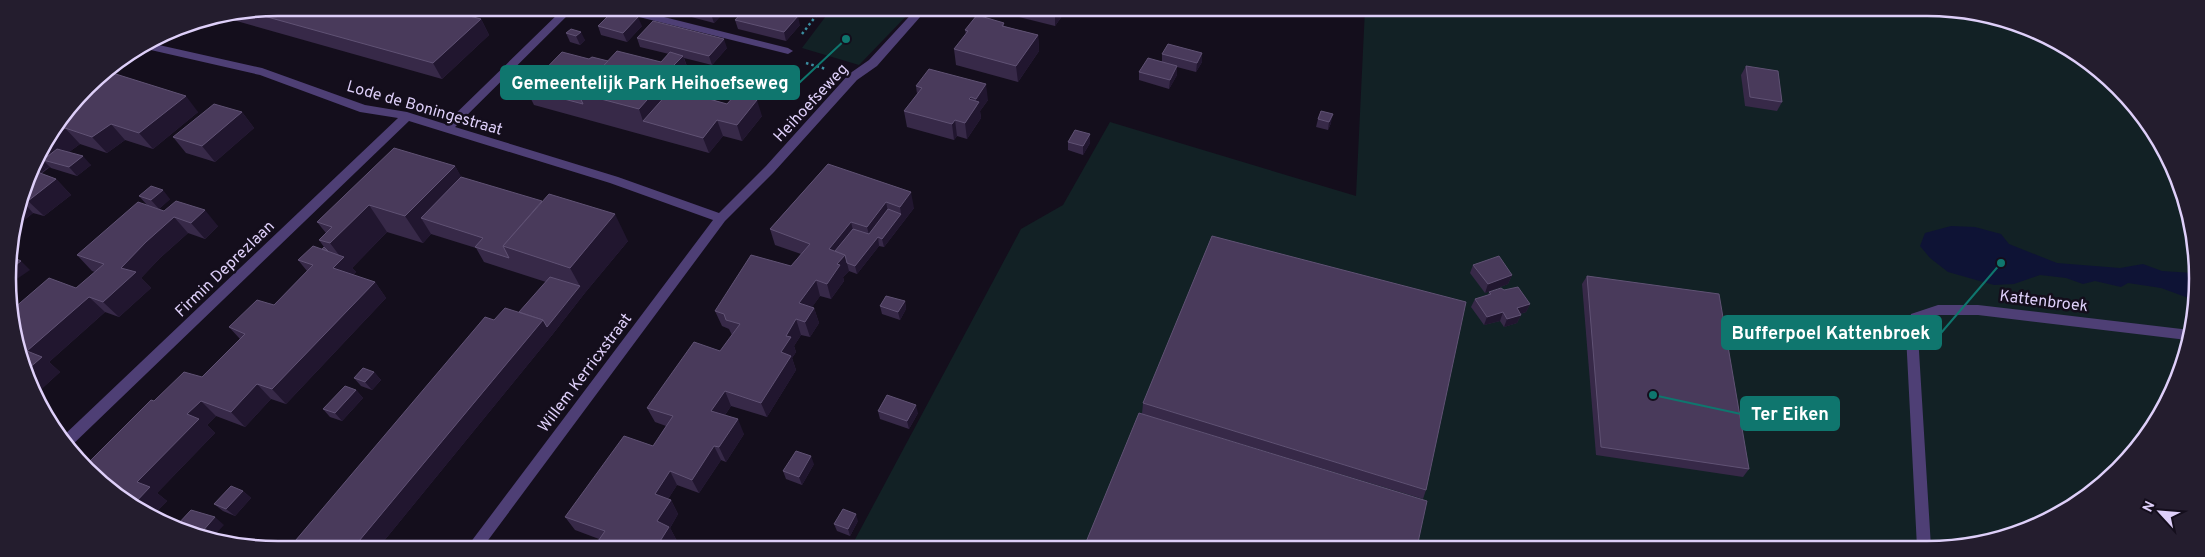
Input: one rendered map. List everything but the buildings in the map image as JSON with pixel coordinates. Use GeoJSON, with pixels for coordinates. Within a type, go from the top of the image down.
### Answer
{"type":"FeatureCollection","features":[{"type":"Feature","properties":{"kind":"street"},"geometry":{"type":"LineString","coordinates":[[446,129],[562,16]]}},
{"type":"Feature","properties":{"kind":"street"},"geometry":{"type":"LineString","coordinates":[[647,16],[788,51]]}},
{"type":"Feature","properties":{"kind":"street","name":"Heihoefseweg"},"geometry":{"type":"LineString","coordinates":[[721,218],[770,169],[853,77],[873,63],[915,16]]}},
{"type":"Feature","properties":{"kind":"street","name":"Lode de Boningestraat"},"geometry":{"type":"LineString","coordinates":[[154,48],[262,72],[364,109],[407,116],[614,180],[721,218]]}},
{"type":"Feature","properties":{"kind":"street","name":"Firmin Deprezlaan"},"geometry":{"type":"LineString","coordinates":[[70,438],[407,116]]}},
{"type":"Feature","properties":{"kind":"street","name":"Willem Kerricxstraat"},"geometry":{"type":"LineString","coordinates":[[479,541],[721,218]]}},
{"type":"Feature","properties":{"kind":"street","name":"Kattenbroek"},"geometry":{"type":"LineString","coordinates":[[1924,541],[1912,335],[1916,318],[1938,310],[1978,310],[2183,334]]}},
{"type":"Feature","properties":{"kind":"path"},"geometry":{"type":"LineString","coordinates":[[816,16],[788,51],[791,59],[853,77]]}},
{"type":"Feature","properties":{"kind":"shaded area"},"geometry":{"type":"Polygon","coordinates":[[[826,16],[906,16],[859,65],[802,48],[826,16]]]}},
{"type":"Feature","properties":{"kind":"shaded area"},"geometry":{"type":"Polygon","coordinates":[[[1365,16],[1926,16],[1961,18],[2011,30],[2058,51],[2099,81],[2135,119],[2154,147],[2162,163],[2180,211],[2187,244],[2189,278],[2187,313],[2175,363],[2162,394],[2154,410],[2135,438],[2112,464],[2072,497],[2042,514],[2011,527],[1961,539],[1926,541],[854,541],[1021,229],[1063,205],[1110,122],[1356,196],[1365,16]]]}},
{"type":"Feature","properties":{"kind":"shaded area"},"geometry":{"type":"Polygon","coordinates":[[[1951,226],[1975,227],[2001,234],[2009,244],[2057,263],[2120,268],[2143,264],[2162,271],[2189,273],[2188,298],[2161,288],[2128,283],[2121,287],[2095,281],[2083,284],[2066,278],[2040,275],[2014,284],[1994,285],[1948,272],[1930,258],[1920,246],[1925,233],[1951,226]]]}},
{"type":"Feature","properties":{"kind":"place","name":"Gemeentelijk Park Heihoefseweg"},"geometry":{"type":"Point","coordinates":[846,39]}},
{"type":"Feature","properties":{"kind":"place","name":"Bufferpoel Kattenbroek"},"geometry":{"type":"Point","coordinates":[2001,263]}},
{"type":"Feature","properties":{"kind":"place","name":"Ter Eiken"},"geometry":{"type":"Point","coordinates":[1653,395]}}]}
